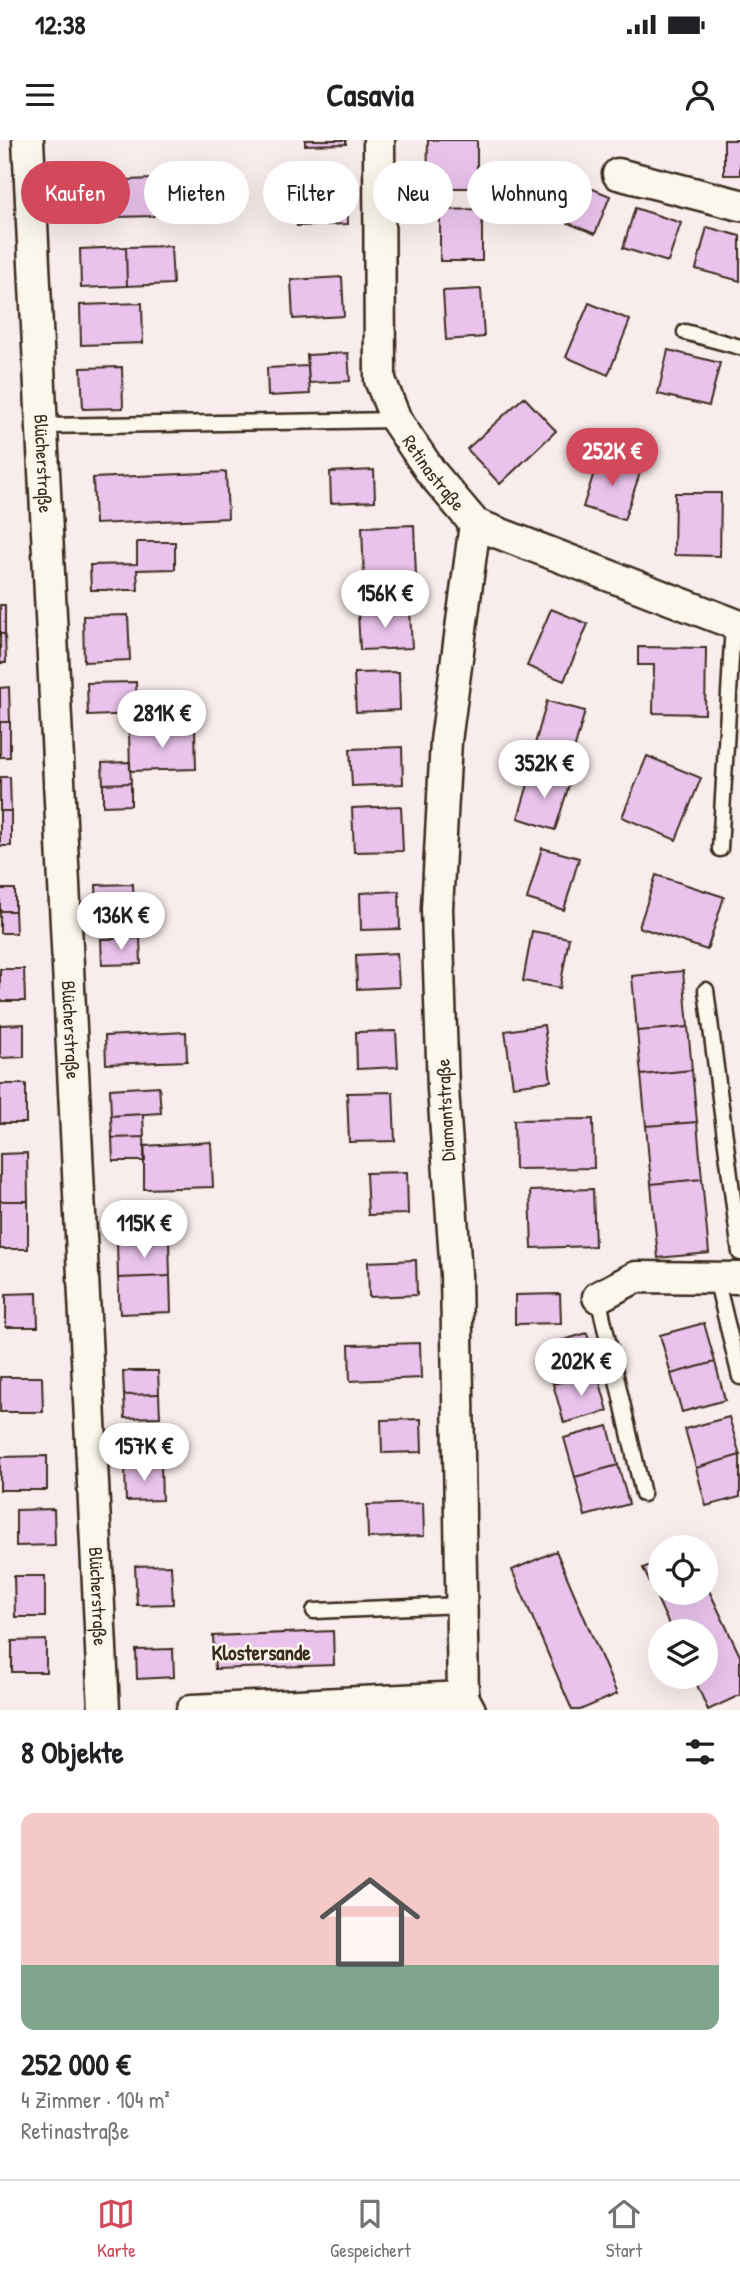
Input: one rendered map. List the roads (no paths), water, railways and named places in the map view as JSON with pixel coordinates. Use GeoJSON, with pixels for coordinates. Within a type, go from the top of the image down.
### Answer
{"type":"FeatureCollection","features":[{"type":"Feature","properties":{"kind":"street","name":"Blücherstraße"},"geometry":{"type":"LineString","coordinates":[[29,140],[104,1710]]}},
{"type":"Feature","properties":{"kind":"street","name":"Retinastraße"},"geometry":{"type":"LineString","coordinates":[[379,140],[380,380],[396,420],[431,472],[475,524],[737,625]]}},
{"type":"Feature","properties":{"kind":"street"},"geometry":{"type":"LineString","coordinates":[[618,174],[740,205]]}},
{"type":"Feature","properties":{"kind":"street","name":"Diamantstraße"},"geometry":{"type":"LineString","coordinates":[[467,1704],[462,1605],[456,1274],[443,1088],[437,909],[446,741],[475,524]]}},
{"type":"Feature","properties":{"kind":"street"},"geometry":{"type":"LineString","coordinates":[[598,1297],[636,1277],[728,1278]]}},
{"type":"Feature","properties":{"kind":"street"},"geometry":{"type":"LineString","coordinates":[[192,1710],[467,1704]]}},
{"type":"Feature","properties":{"kind":"lane"},"geometry":{"type":"LineString","coordinates":[[685,332],[740,347]]}},
{"type":"Feature","properties":{"kind":"lane"},"geometry":{"type":"LineString","coordinates":[[44,426],[396,420]]}},
{"type":"Feature","properties":{"kind":"lane"},"geometry":{"type":"LineString","coordinates":[[720,849],[737,625]]}},
{"type":"Feature","properties":{"kind":"lane"},"geometry":{"type":"LineString","coordinates":[[706,990],[740,1253]]}},
{"type":"Feature","properties":{"kind":"lane"},"geometry":{"type":"LineString","coordinates":[[728,1278],[740,1377]]}},
{"type":"Feature","properties":{"kind":"lane"},"geometry":{"type":"LineString","coordinates":[[598,1297],[643,1494]]}},
{"type":"Feature","properties":{"kind":"lane"},"geometry":{"type":"LineString","coordinates":[[314,1611],[462,1605]]}},
{"type":"Feature","properties":{"kind":"district","name":"Klostersande"},"geometry":{"type":"Point","coordinates":[261,1652]}}]}
